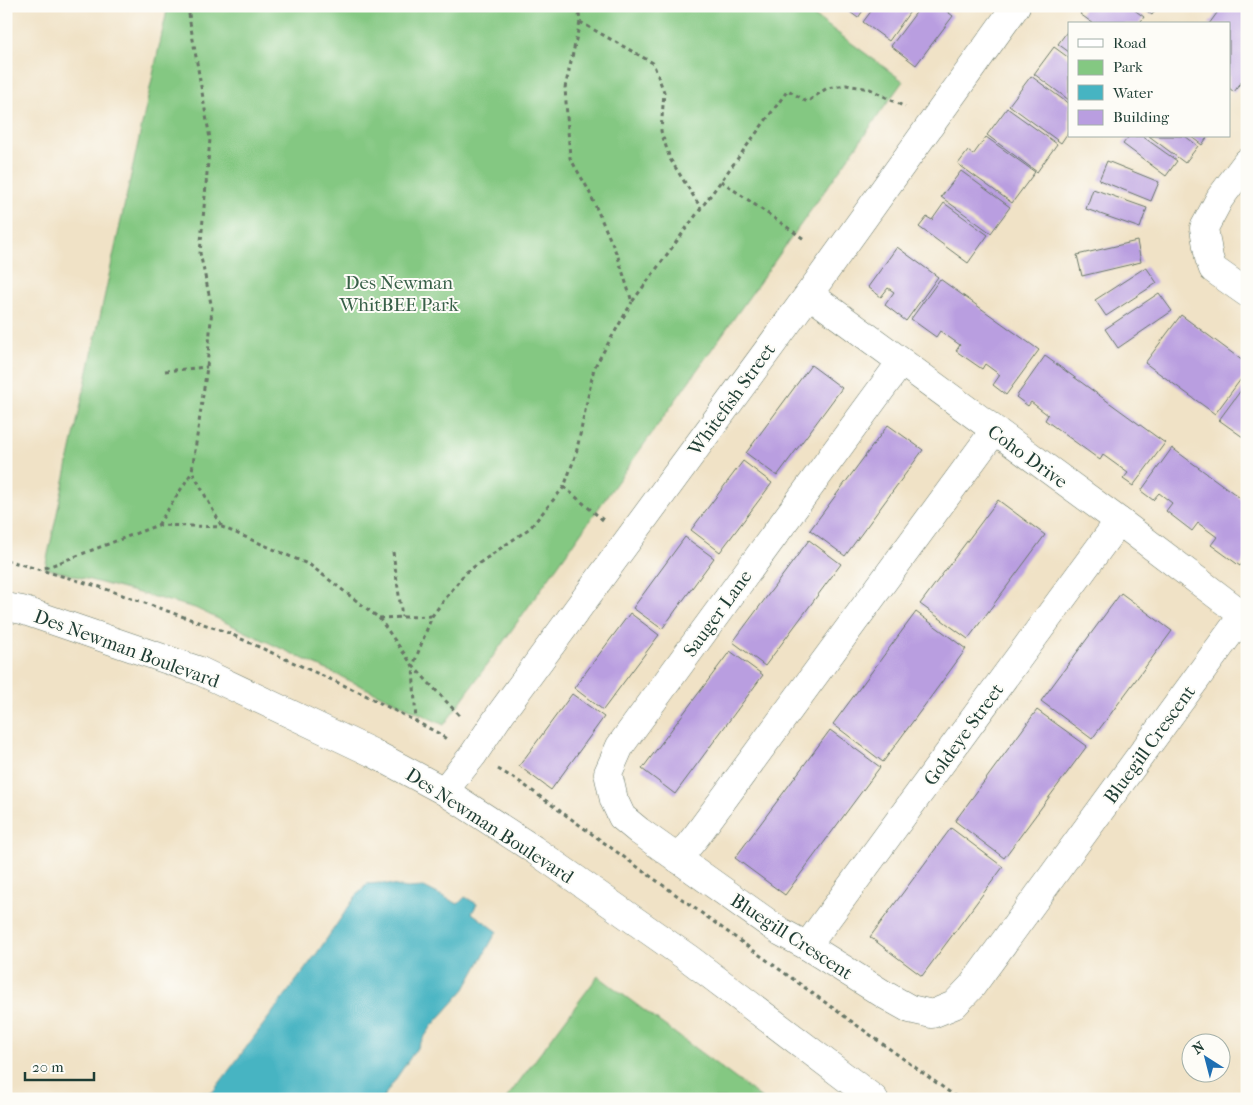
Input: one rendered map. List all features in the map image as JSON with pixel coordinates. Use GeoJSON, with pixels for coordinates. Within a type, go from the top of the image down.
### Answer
{"type":"FeatureCollection","features":[{"type":"Feature","properties":{"kind":"street","name":"Whitefish Street"},"geometry":{"type":"LineString","coordinates":[[444,791],[473,755],[501,713],[809,294],[1016,6]]}},
{"type":"Feature","properties":{"kind":"street"},"geometry":{"type":"LineString","coordinates":[[1247,162],[1220,198],[1204,228],[1209,258],[1213,269],[1247,293]]}},
{"type":"Feature","properties":{"kind":"street","name":"Coho Drive"},"geometry":{"type":"LineString","coordinates":[[809,294],[1245,616]]}},
{"type":"Feature","properties":{"kind":"street","name":"Sauger Lane"},"geometry":{"type":"LineString","coordinates":[[678,859],[622,817],[614,800],[608,773],[620,746],[901,362]]}},
{"type":"Feature","properties":{"kind":"street"},"geometry":{"type":"LineString","coordinates":[[678,859],[994,431]]}},
{"type":"Feature","properties":{"kind":"street","name":"Goldeye Street"},"geometry":{"type":"LineString","coordinates":[[807,946],[1119,522]]}},
{"type":"Feature","properties":{"kind":"street","name":"Des Newman Boulevard"},"geometry":{"type":"LineString","coordinates":[[6,607],[22,610],[200,671],[373,753],[444,791],[533,849],[688,958],[874,1099]]}},
{"type":"Feature","properties":{"kind":"street","name":"Bluegill Crescent"},"geometry":{"type":"LineString","coordinates":[[678,859],[781,932],[910,1009],[932,1014],[954,1005],[972,986],[1245,616]]}},
{"type":"Feature","properties":{"kind":"path"},"geometry":{"type":"LineString","coordinates":[[158,525],[192,471],[207,367],[212,308],[200,253],[210,139],[188,6]]}},
{"type":"Feature","properties":{"kind":"path"},"geometry":{"type":"LineString","coordinates":[[578,6],[580,22],[566,88],[570,158],[588,190],[618,257],[632,302]]}},
{"type":"Feature","properties":{"kind":"path"},"geometry":{"type":"LineString","coordinates":[[580,22],[653,64],[664,92],[661,131],[670,159],[701,208]]}},
{"type":"Feature","properties":{"kind":"path"},"geometry":{"type":"LineString","coordinates":[[416,723],[413,666],[432,616],[466,573],[530,528],[564,487],[576,454],[594,368],[632,302],[788,90],[807,102],[827,88],[846,85],[870,89],[905,107]]}},
{"type":"Feature","properties":{"kind":"path"},"geometry":{"type":"LineString","coordinates":[[721,181],[804,240]]}},
{"type":"Feature","properties":{"kind":"path"},"geometry":{"type":"LineString","coordinates":[[164,371],[207,367]]}},
{"type":"Feature","properties":{"kind":"path"},"geometry":{"type":"LineString","coordinates":[[192,471],[222,527]]}},
{"type":"Feature","properties":{"kind":"path"},"geometry":{"type":"LineString","coordinates":[[564,487],[603,520]]}},
{"type":"Feature","properties":{"kind":"path"},"geometry":{"type":"LineString","coordinates":[[45,568],[158,525],[222,527],[310,565],[378,618],[413,666],[460,715]]}},
{"type":"Feature","properties":{"kind":"path"},"geometry":{"type":"LineString","coordinates":[[393,552],[402,617]]}},
{"type":"Feature","properties":{"kind":"path"},"geometry":{"type":"LineString","coordinates":[[6,560],[100,587],[226,632],[363,694],[448,740]]}},
{"type":"Feature","properties":{"kind":"path"},"geometry":{"type":"LineString","coordinates":[[378,618],[432,616]]}},
{"type":"Feature","properties":{"kind":"path"},"geometry":{"type":"LineString","coordinates":[[498,769],[520,782],[959,1099]]}},
{"type":"Feature","properties":{"kind":"green space","name":"Des Newman WhitBEE Park"},"geometry":{"type":"Polygon","coordinates":[[[168,6],[801,6],[903,81],[444,725],[195,608],[45,568],[168,6]]]}},
{"type":"Feature","properties":{"kind":"green space"},"geometry":{"type":"Polygon","coordinates":[[[598,976],[763,1099],[506,1099],[598,976]]]}},
{"type":"Feature","properties":{"kind":"water"},"geometry":{"type":"Polygon","coordinates":[[[381,883],[407,888],[424,887],[458,904],[465,897],[477,904],[472,913],[497,931],[465,989],[432,1026],[382,1099],[194,1099],[197,1092],[212,1093],[317,953],[356,896],[367,884],[381,883]]]}},
{"type":"Feature","properties":{"kind":"building"},"geometry":{"type":"Polygon","coordinates":[[[842,6],[866,6],[858,18],[842,6]]]}},
{"type":"Feature","properties":{"kind":"building"},"geometry":{"type":"Polygon","coordinates":[[[875,6],[914,6],[889,41],[863,22],[875,6]]]}},
{"type":"Feature","properties":{"kind":"building"},"geometry":{"type":"Polygon","coordinates":[[[921,6],[940,6],[953,16],[916,65],[891,46],[921,6]]]}},
{"type":"Feature","properties":{"kind":"building"},"geometry":{"type":"Polygon","coordinates":[[[1086,6],[1129,6],[1144,17],[1140,22],[1091,22],[1080,14],[1086,6]]]}},
{"type":"Feature","properties":{"kind":"building"},"geometry":{"type":"Polygon","coordinates":[[[1140,6],[1158,6],[1152,15],[1140,6]]]}},
{"type":"Feature","properties":{"kind":"building"},"geometry":{"type":"Polygon","coordinates":[[[1222,6],[1247,6],[1247,74],[1234,92],[1230,89],[1230,22],[1210,22],[1222,6]]]}},
{"type":"Feature","properties":{"kind":"building"},"geometry":{"type":"Polygon","coordinates":[[[1068,30],[1068,51],[1058,44],[1068,30]]]}},
{"type":"Feature","properties":{"kind":"building"},"geometry":{"type":"Polygon","coordinates":[[[1054,47],[1068,57],[1068,99],[1034,74],[1054,47]]]}},
{"type":"Feature","properties":{"kind":"building"},"geometry":{"type":"Polygon","coordinates":[[[1031,76],[1068,103],[1068,132],[1061,143],[1009,105],[1031,76]]]}},
{"type":"Feature","properties":{"kind":"building"},"geometry":{"type":"Polygon","coordinates":[[[1007,108],[1057,144],[1037,172],[987,135],[1007,108]]]}},
{"type":"Feature","properties":{"kind":"building"},"geometry":{"type":"Polygon","coordinates":[[[986,137],[1035,172],[1012,203],[958,164],[968,151],[973,155],[986,137]]]}},
{"type":"Feature","properties":{"kind":"building"},"geometry":{"type":"Polygon","coordinates":[[[1128,138],[1145,138],[1177,161],[1166,176],[1123,144],[1128,138]]]}},
{"type":"Feature","properties":{"kind":"building"},"geometry":{"type":"Polygon","coordinates":[[[1152,138],[1188,138],[1198,146],[1185,163],[1152,138]]]}},
{"type":"Feature","properties":{"kind":"building"},"geometry":{"type":"Polygon","coordinates":[[[1193,138],[1207,138],[1202,145],[1193,138]]]}},
{"type":"Feature","properties":{"kind":"building"},"geometry":{"type":"Polygon","coordinates":[[[1107,161],[1159,182],[1151,201],[1099,180],[1107,161]]]}},
{"type":"Feature","properties":{"kind":"building"},"geometry":{"type":"Polygon","coordinates":[[[961,171],[1010,207],[991,233],[941,197],[961,171]]]}},
{"type":"Feature","properties":{"kind":"building"},"geometry":{"type":"Polygon","coordinates":[[[1093,189],[1147,208],[1140,228],[1086,209],[1093,189]]]}},
{"type":"Feature","properties":{"kind":"building"},"geometry":{"type":"Polygon","coordinates":[[[944,203],[988,235],[968,263],[919,227],[927,217],[932,220],[944,203]]]}},
{"type":"Feature","properties":{"kind":"building"},"geometry":{"type":"Polygon","coordinates":[[[1137,241],[1141,262],[1082,276],[1077,255],[1137,241]]]}},
{"type":"Feature","properties":{"kind":"building"},"geometry":{"type":"Polygon","coordinates":[[[897,247],[938,277],[906,321],[885,305],[894,292],[888,288],[881,297],[868,287],[897,247]]]}},
{"type":"Feature","properties":{"kind":"building"},"geometry":{"type":"Polygon","coordinates":[[[1146,267],[1157,283],[1106,316],[1095,300],[1146,267]]]}},
{"type":"Feature","properties":{"kind":"building"},"geometry":{"type":"Polygon","coordinates":[[[940,279],[1039,350],[1006,395],[993,385],[1000,375],[985,364],[982,369],[956,351],[960,345],[940,331],[936,337],[911,319],[940,279]]]}},
{"type":"Feature","properties":{"kind":"building"},"geometry":{"type":"Polygon","coordinates":[[[1159,293],[1172,311],[1118,348],[1105,329],[1159,293]]]}},
{"type":"Feature","properties":{"kind":"building"},"geometry":{"type":"Polygon","coordinates":[[[1181,315],[1247,364],[1247,371],[1215,414],[1145,363],[1181,315]]]}},
{"type":"Feature","properties":{"kind":"building"},"geometry":{"type":"Polygon","coordinates":[[[1045,356],[1165,443],[1133,486],[1123,479],[1128,473],[1103,455],[1100,460],[1045,420],[1048,415],[1031,402],[1028,406],[1016,397],[1045,356]]]}},
{"type":"Feature","properties":{"kind":"building"},"geometry":{"type":"Polygon","coordinates":[[[811,365],[842,388],[777,476],[746,453],[811,365]]]}},
{"type":"Feature","properties":{"kind":"building"},"geometry":{"type":"Polygon","coordinates":[[[1247,382],[1247,440],[1219,420],[1247,382]]]}},
{"type":"Feature","properties":{"kind":"building"},"geometry":{"type":"Polygon","coordinates":[[[888,425],[923,450],[845,556],[810,530],[888,425]]]}},
{"type":"Feature","properties":{"kind":"building"},"geometry":{"type":"Polygon","coordinates":[[[1172,448],[1247,503],[1247,559],[1240,566],[1211,545],[1217,537],[1198,523],[1192,531],[1166,511],[1172,503],[1159,493],[1153,500],[1141,491],[1172,448]]]}},
{"type":"Feature","properties":{"kind":"building"},"geometry":{"type":"Polygon","coordinates":[[[743,461],[772,483],[720,552],[691,530],[743,461]]]}},
{"type":"Feature","properties":{"kind":"building"},"geometry":{"type":"Polygon","coordinates":[[[998,500],[1045,535],[968,639],[920,604],[998,500]]]}},
{"type":"Feature","properties":{"kind":"building"},"geometry":{"type":"Polygon","coordinates":[[[685,537],[714,558],[662,629],[633,608],[685,537]]]}},
{"type":"Feature","properties":{"kind":"building"},"geometry":{"type":"Polygon","coordinates":[[[809,540],[841,564],[765,666],[733,642],[809,540]]]}},
{"type":"Feature","properties":{"kind":"building"},"geometry":{"type":"Polygon","coordinates":[[[1121,593],[1172,631],[1092,739],[1041,701],[1121,593]]]}},
{"type":"Feature","properties":{"kind":"building"},"geometry":{"type":"Polygon","coordinates":[[[916,612],[966,649],[883,762],[833,724],[916,612]]]}},
{"type":"Feature","properties":{"kind":"building"},"geometry":{"type":"Polygon","coordinates":[[[630,613],[659,635],[603,710],[574,688],[630,613]]]}},
{"type":"Feature","properties":{"kind":"building"},"geometry":{"type":"Polygon","coordinates":[[[730,651],[763,675],[675,794],[642,769],[730,651]]]}},
{"type":"Feature","properties":{"kind":"building"},"geometry":{"type":"Polygon","coordinates":[[[572,694],[604,717],[551,790],[519,766],[572,694]]]}},
{"type":"Feature","properties":{"kind":"building"},"geometry":{"type":"Polygon","coordinates":[[[1037,710],[1087,746],[1004,858],[955,821],[1037,710]]]}},
{"type":"Feature","properties":{"kind":"building"},"geometry":{"type":"Polygon","coordinates":[[[830,730],[880,767],[785,895],[735,858],[830,730]]]}},
{"type":"Feature","properties":{"kind":"building"},"geometry":{"type":"Polygon","coordinates":[[[951,828],[1003,867],[922,976],[870,937],[951,828]]]}}]}
